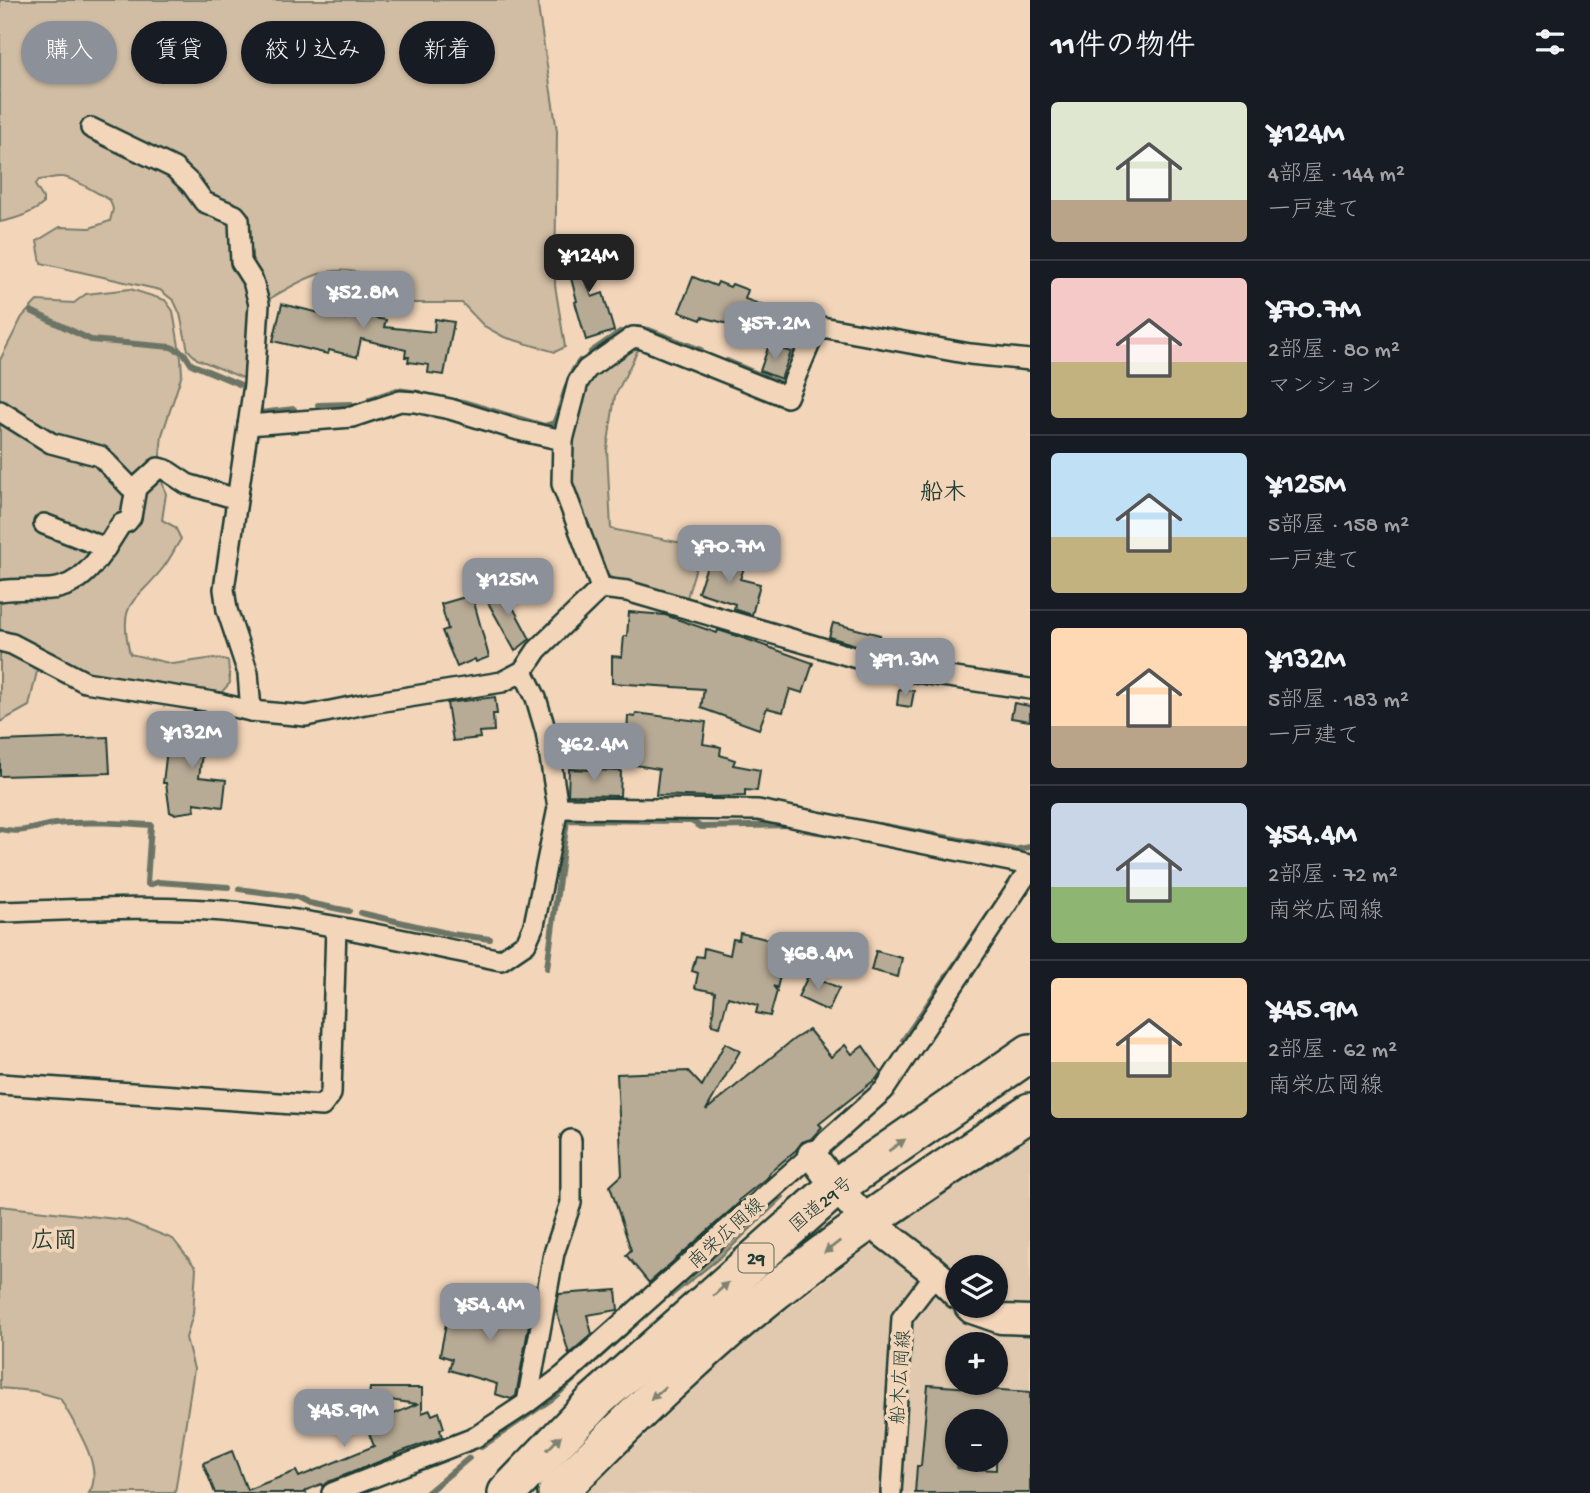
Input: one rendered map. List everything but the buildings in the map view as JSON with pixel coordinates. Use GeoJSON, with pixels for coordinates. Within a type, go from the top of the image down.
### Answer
{"type":"FeatureCollection","features":[{"type":"Feature","properties":{"kind":"highway","name":"国道29号"},"geometry":{"type":"LineString","coordinates":[[507,1493],[595,1401],[836,1187],[1030,1053]]}},
{"type":"Feature","properties":{"kind":"highway","name":"29"},"geometry":{"type":"LineString","coordinates":[[557,1493],[655,1395],[769,1296],[868,1220],[1030,1112]]}},
{"type":"Feature","properties":{"kind":"street"},"geometry":{"type":"LineString","coordinates":[[91,128],[174,168],[191,184],[204,202],[235,215],[239,220],[241,262],[253,281],[259,304],[254,385],[224,589],[227,610],[248,673],[251,711]]}},
{"type":"Feature","properties":{"kind":"street"},"geometry":{"type":"LineString","coordinates":[[601,588],[562,484],[563,440],[578,382],[587,369],[633,337],[787,397],[813,335],[822,327],[970,354],[1030,360]]}},
{"type":"Feature","properties":{"kind":"street"},"geometry":{"type":"LineString","coordinates":[[248,425],[352,417],[407,401],[450,409],[518,430],[563,440]]}},
{"type":"Feature","properties":{"kind":"street"},"geometry":{"type":"LineString","coordinates":[[0,411],[51,443],[100,456],[122,481],[136,488]]}},
{"type":"Feature","properties":{"kind":"street"},"geometry":{"type":"LineString","coordinates":[[0,591],[54,589],[74,582],[99,559],[121,524],[131,517],[136,488],[158,468],[166,470],[187,484],[237,499]]}},
{"type":"Feature","properties":{"kind":"street"},"geometry":{"type":"LineString","coordinates":[[44,524],[106,548]]}},
{"type":"Feature","properties":{"kind":"street"},"geometry":{"type":"LineString","coordinates":[[0,641],[12,643],[85,682],[251,711],[306,716],[502,682],[523,671],[537,650],[601,588]]}},
{"type":"Feature","properties":{"kind":"street"},"geometry":{"type":"LineString","coordinates":[[601,588],[627,592],[894,669],[1030,689]]}},
{"type":"Feature","properties":{"kind":"street"},"geometry":{"type":"LineString","coordinates":[[0,912],[128,909],[223,911],[337,927],[501,960],[526,943],[534,925],[558,808],[546,732],[536,698],[523,671]]}},
{"type":"Feature","properties":{"kind":"street"},"geometry":{"type":"LineString","coordinates":[[558,808],[758,810],[1030,867]]}},
{"type":"Feature","properties":{"kind":"street","name":"南栄広岡線"},"geometry":{"type":"LineString","coordinates":[[332,1493],[474,1438],[527,1403],[564,1375],[812,1155],[884,1090],[1030,867]]}},
{"type":"Feature","properties":{"kind":"street"},"geometry":{"type":"LineString","coordinates":[[0,1084],[322,1105],[331,1094],[337,927]]}},
{"type":"Feature","properties":{"kind":"street"},"geometry":{"type":"LineString","coordinates":[[527,1403],[554,1253],[572,1203],[571,1140]]}},
{"type":"Feature","properties":{"kind":"street"},"geometry":{"type":"LineString","coordinates":[[812,1155],[836,1187],[868,1220],[945,1281]]}},
{"type":"Feature","properties":{"kind":"street","name":"船木広岡線"},"geometry":{"type":"LineString","coordinates":[[891,1493],[902,1318],[937,1272]]}},
{"type":"Feature","properties":{"kind":"street"},"geometry":{"type":"LineString","coordinates":[[999,1318],[1030,1321]]}},
{"type":"Feature","properties":{"kind":"shaded area"},"geometry":{"type":"Polygon","coordinates":[[[0,0],[537,0],[557,131],[555,285],[565,347],[555,352],[504,337],[484,326],[462,303],[401,303],[385,297],[383,285],[378,280],[352,271],[311,277],[261,304],[255,279],[243,260],[241,217],[202,196],[180,169],[92,124],[89,130],[165,167],[188,186],[201,204],[232,217],[236,222],[237,261],[250,282],[256,307],[250,381],[197,359],[188,350],[180,314],[174,301],[160,290],[41,263],[37,241],[60,227],[90,228],[110,221],[113,209],[110,200],[67,178],[39,180],[35,185],[43,198],[43,204],[23,216],[0,222],[0,0]]]}},
{"type":"Feature","properties":{"kind":"shaded area"},"geometry":{"type":"Polygon","coordinates":[[[130,289],[165,300],[173,311],[182,374],[162,435],[159,465],[137,483],[78,446],[0,408],[0,360],[22,317],[37,301],[74,303],[86,294],[130,289]]]}},
{"type":"Feature","properties":{"kind":"shaded area"},"geometry":{"type":"Polygon","coordinates":[[[642,342],[615,396],[607,449],[611,529],[702,547],[686,601],[612,578],[600,570],[571,483],[572,432],[590,374],[642,342]]]}},
{"type":"Feature","properties":{"kind":"shaded area"},"geometry":{"type":"Polygon","coordinates":[[[0,414],[96,459],[123,487],[129,505],[102,548],[79,576],[0,587],[0,414]]]}},
{"type":"Feature","properties":{"kind":"shaded area"},"geometry":{"type":"Polygon","coordinates":[[[159,472],[166,494],[162,520],[175,527],[181,539],[166,565],[131,604],[127,613],[130,654],[173,664],[214,658],[228,661],[230,683],[220,694],[85,676],[0,634],[0,594],[71,587],[138,491],[159,472]]]}},
{"type":"Feature","properties":{"kind":"shaded area"},"geometry":{"type":"Polygon","coordinates":[[[0,647],[38,667],[29,706],[0,722],[0,647]]]}},
{"type":"Feature","properties":{"kind":"shaded area"},"geometry":{"type":"Polygon","coordinates":[[[1014,874],[1016,876],[904,1041],[901,1040],[1014,874]]]}},
{"type":"Feature","properties":{"kind":"shaded area"},"geometry":{"type":"Polygon","coordinates":[[[1030,1129],[1030,1493],[587,1493],[734,1350],[950,1185],[1030,1129]]]}},
{"type":"Feature","properties":{"kind":"shaded area"},"geometry":{"type":"Polygon","coordinates":[[[780,1193],[784,1197],[722,1256],[672,1296],[667,1292],[780,1193]]]}},
{"type":"Feature","properties":{"kind":"shaded area"},"geometry":{"type":"Polygon","coordinates":[[[0,1206],[125,1220],[173,1239],[196,1268],[193,1314],[186,1338],[194,1369],[175,1493],[89,1493],[93,1483],[90,1458],[60,1398],[34,1391],[0,1388],[0,1206]]]}},
{"type":"Feature","properties":{"kind":"waterway"},"geometry":{"type":"LineString","coordinates":[[31,311],[91,340],[171,347],[184,353],[191,364],[246,387]]}},
{"type":"Feature","properties":{"kind":"waterway"},"geometry":{"type":"LineString","coordinates":[[801,337],[810,317],[824,319]]}},
{"type":"Feature","properties":{"kind":"waterway"},"geometry":{"type":"LineString","coordinates":[[637,328],[701,350]]}},
{"type":"Feature","properties":{"kind":"waterway"},"geometry":{"type":"LineString","coordinates":[[591,352],[620,332]]}},
{"type":"Feature","properties":{"kind":"waterway"},"geometry":{"type":"LineString","coordinates":[[792,362],[796,350]]}},
{"type":"Feature","properties":{"kind":"waterway"},"geometry":{"type":"LineString","coordinates":[[463,402],[544,426],[554,423],[571,375],[580,361]]}},
{"type":"Feature","properties":{"kind":"waterway"},"geometry":{"type":"LineString","coordinates":[[727,361],[783,385],[786,379]]}},
{"type":"Feature","properties":{"kind":"waterway"},"geometry":{"type":"LineString","coordinates":[[370,399],[397,390],[419,393]]}},
{"type":"Feature","properties":{"kind":"waterway"},"geometry":{"type":"LineString","coordinates":[[318,405],[351,404]]}},
{"type":"Feature","properties":{"kind":"waterway"},"geometry":{"type":"LineString","coordinates":[[260,406],[260,413],[294,409]]}},
{"type":"Feature","properties":{"kind":"waterway"},"geometry":{"type":"LineString","coordinates":[[547,968],[567,820],[691,821],[701,827],[791,825]]}},
{"type":"Feature","properties":{"kind":"waterway"},"geometry":{"type":"LineString","coordinates":[[0,829],[22,830],[79,823],[151,825],[149,885],[158,882],[228,887]]}},
{"type":"Feature","properties":{"kind":"waterway"},"geometry":{"type":"LineString","coordinates":[[880,825],[1014,850],[1030,847]]}},
{"type":"Feature","properties":{"kind":"waterway"},"geometry":{"type":"LineString","coordinates":[[805,830],[831,834]]}},
{"type":"Feature","properties":{"kind":"waterway"},"geometry":{"type":"LineString","coordinates":[[239,889],[297,897],[309,903],[349,911]]}},
{"type":"Feature","properties":{"kind":"waterway"},"geometry":{"type":"LineString","coordinates":[[361,913],[451,934],[490,939]]}},
{"type":"Feature","properties":{"kind":"waterway"},"geometry":{"type":"LineString","coordinates":[[481,1447],[553,1398],[625,1333]]}},
{"type":"Feature","properties":{"kind":"waterway"},"geometry":{"type":"LineString","coordinates":[[427,1493],[469,1458]]}},
{"type":"Feature","properties":{"kind":"district","name":"船木"},"geometry":{"type":"Point","coordinates":[943,491]}},
{"type":"Feature","properties":{"kind":"district","name":"広岡"},"geometry":{"type":"Point","coordinates":[54,1239]}}]}
